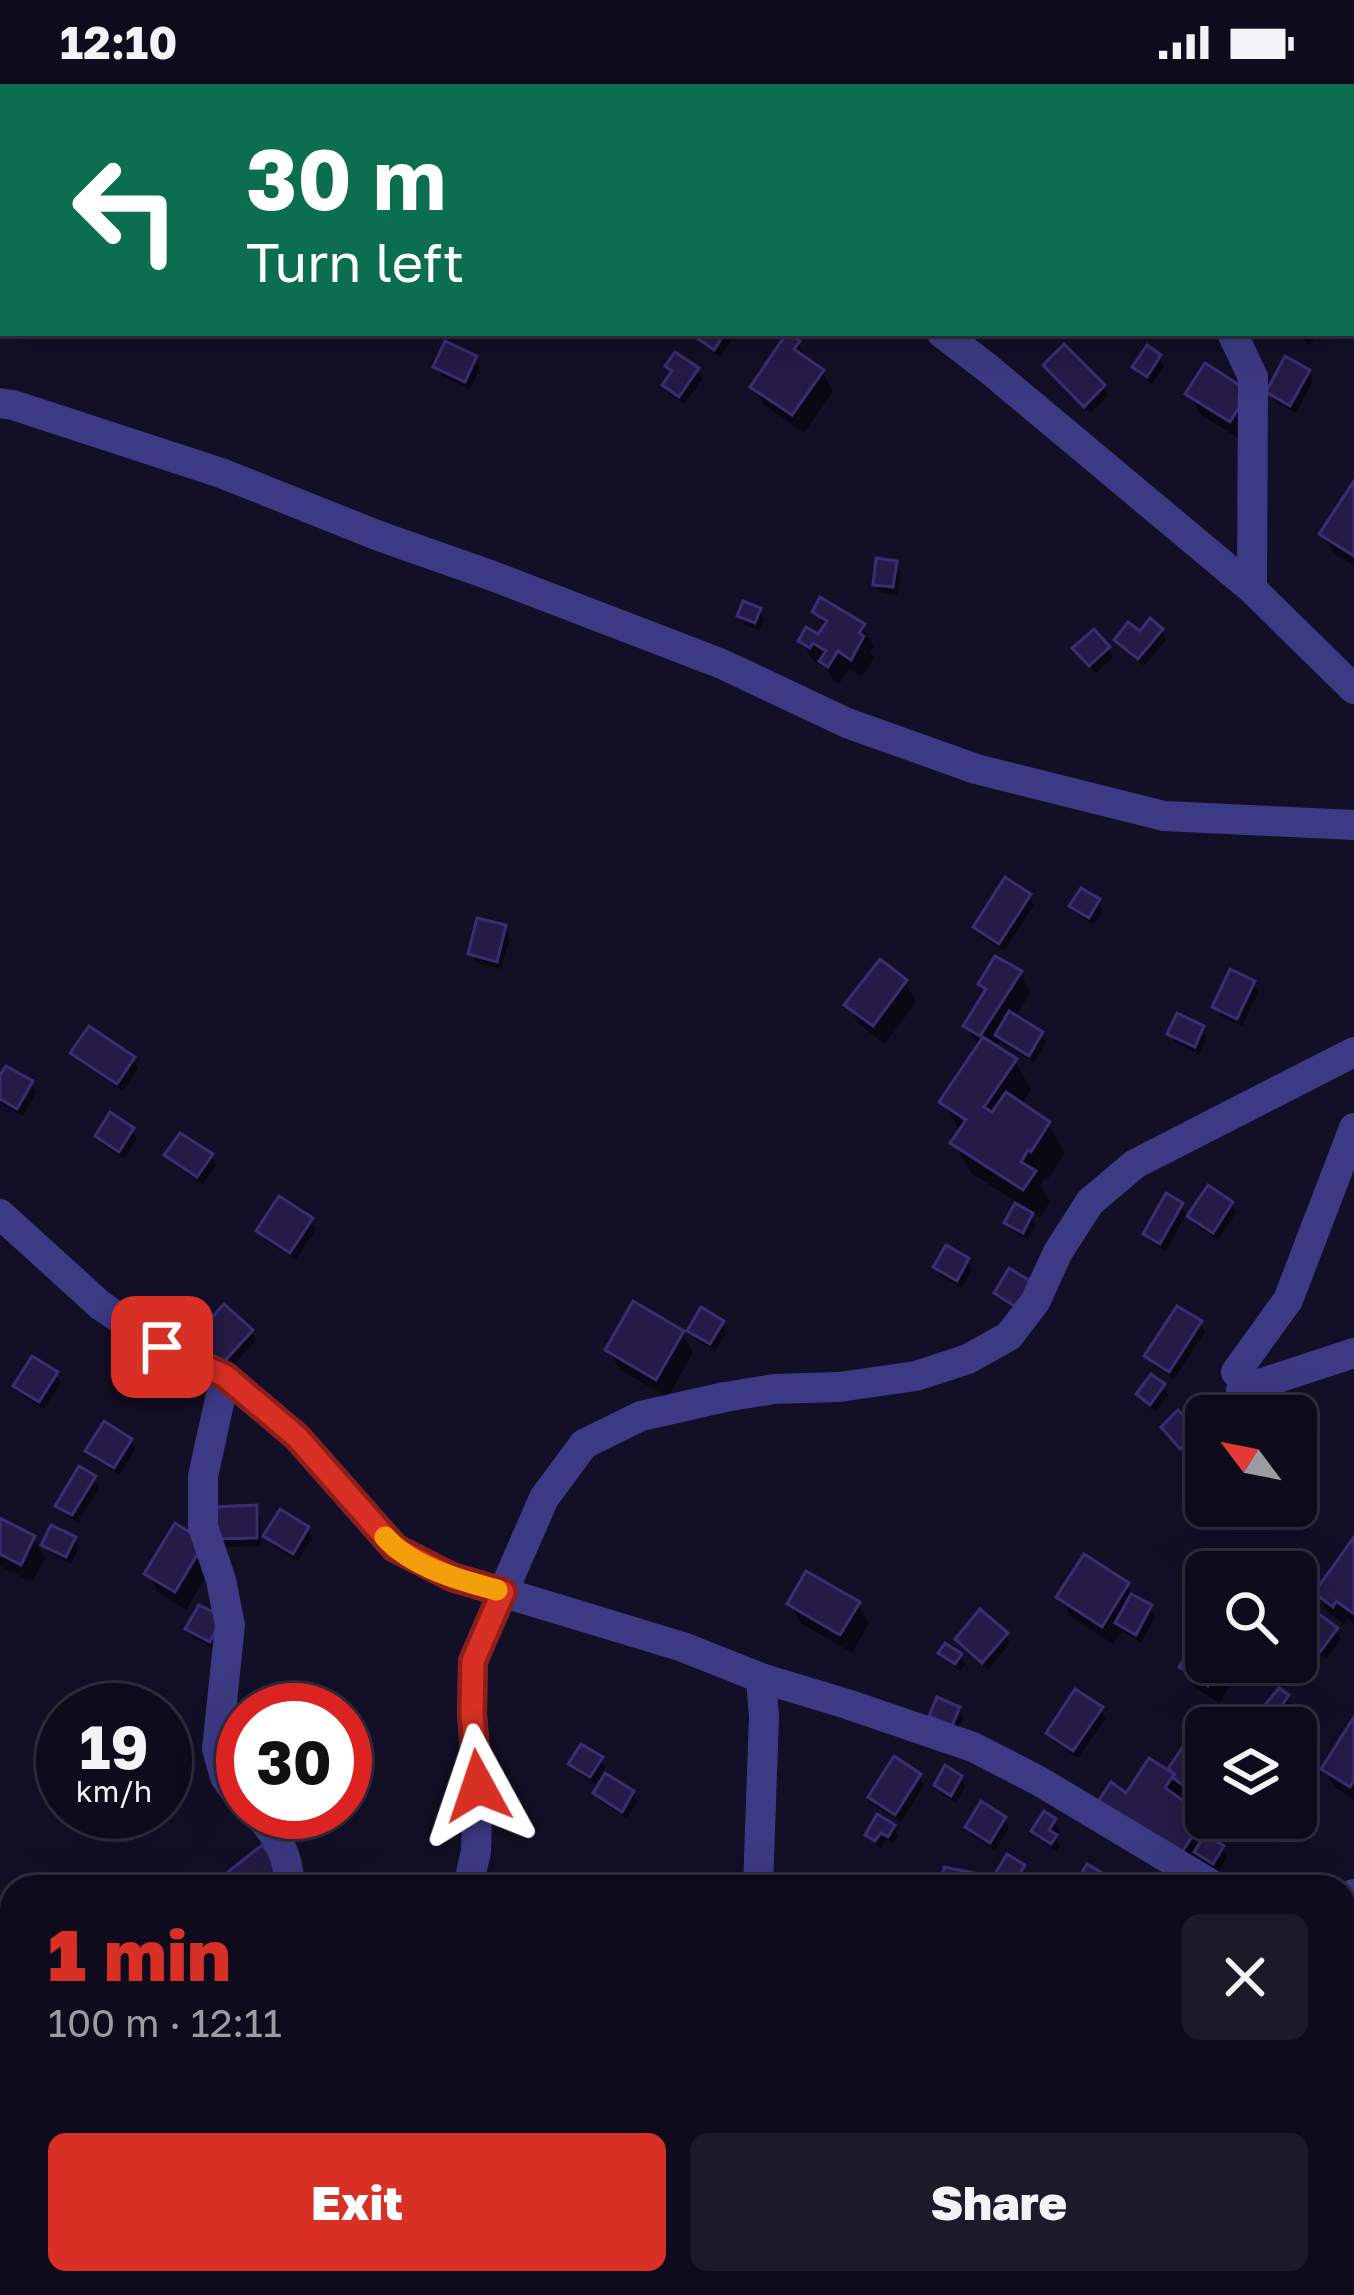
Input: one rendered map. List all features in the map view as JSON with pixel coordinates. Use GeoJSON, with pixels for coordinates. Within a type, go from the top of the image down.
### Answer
{"type":"FeatureCollection","features":[{"type":"Feature","properties":{"kind":"street"},"geometry":{"type":"LineString","coordinates":[[946,336],[1252,589],[1354,689]]}},
{"type":"Feature","properties":{"kind":"street"},"geometry":{"type":"LineString","coordinates":[[1233,336],[1253,377],[1252,589]]}},
{"type":"Feature","properties":{"kind":"street"},"geometry":{"type":"LineString","coordinates":[[0,403],[221,473],[722,664],[847,723],[976,769],[1164,816],[1354,825]]}},
{"type":"Feature","properties":{"kind":"street"},"geometry":{"type":"LineString","coordinates":[[471,1875],[478,1786],[473,1661],[544,1498],[584,1444],[641,1416],[725,1397],[916,1376],[968,1359],[1009,1336],[1035,1302],[1058,1252],[1090,1202],[1135,1164],[1354,1052]]}},
{"type":"Feature","properties":{"kind":"street"},"geometry":{"type":"LineString","coordinates":[[1354,1128],[1288,1300],[1239,1381],[1354,1353]]}},
{"type":"Feature","properties":{"kind":"street"},"geometry":{"type":"LineString","coordinates":[[0,1214],[100,1305],[162,1347],[225,1376],[297,1437],[395,1548],[452,1577],[683,1647],[761,1678],[973,1747],[1196,1875]]}},
{"type":"Feature","properties":{"kind":"street"},"geometry":{"type":"LineString","coordinates":[[224,1683],[230,1625],[203,1527],[203,1476],[225,1376]]}},
{"type":"Feature","properties":{"kind":"street"},"geometry":{"type":"LineString","coordinates":[[758,1875],[761,1678]]}},
{"type":"Feature","properties":{"kind":"street"},"geometry":{"type":"LineString","coordinates":[[276,1839],[290,1875]]}},
{"type":"Feature","properties":{"kind":"building"},"geometry":{"type":"Polygon","coordinates":[[[694,336],[723,336],[714,350],[694,336]]]}},
{"type":"Feature","properties":{"kind":"building"},"geometry":{"type":"Polygon","coordinates":[[[785,336],[800,341],[794,349],[824,370],[792,415],[750,387],[785,336]]]}},
{"type":"Feature","properties":{"kind":"building"},"geometry":{"type":"Polygon","coordinates":[[[445,341],[477,356],[465,382],[433,367],[445,341]]]}},
{"type":"Feature","properties":{"kind":"building"},"geometry":{"type":"Polygon","coordinates":[[[1064,344],[1105,385],[1084,407],[1043,365],[1064,344]]]}},
{"type":"Feature","properties":{"kind":"building"},"geometry":{"type":"Polygon","coordinates":[[[1147,345],[1161,355],[1147,377],[1132,367],[1147,345]]]}},
{"type":"Feature","properties":{"kind":"building"},"geometry":{"type":"Polygon","coordinates":[[[675,352],[699,368],[679,397],[662,385],[672,371],[665,366],[675,352]]]}},
{"type":"Feature","properties":{"kind":"building"},"geometry":{"type":"Polygon","coordinates":[[[1285,356],[1310,370],[1290,406],[1266,392],[1285,356]]]}},
{"type":"Feature","properties":{"kind":"building"},"geometry":{"type":"Polygon","coordinates":[[[1205,363],[1249,391],[1230,422],[1185,394],[1205,363]]]}},
{"type":"Feature","properties":{"kind":"building"},"geometry":{"type":"Polygon","coordinates":[[[1354,481],[1354,556],[1319,534],[1354,481]]]}},
{"type":"Feature","properties":{"kind":"building"},"geometry":{"type":"Polygon","coordinates":[[[876,558],[897,561],[893,587],[873,585],[876,558]]]}},
{"type":"Feature","properties":{"kind":"building"},"geometry":{"type":"Polygon","coordinates":[[[820,597],[865,624],[851,660],[838,651],[828,667],[819,661],[826,651],[798,641],[806,627],[818,634],[827,621],[812,612],[820,597]]]}},
{"type":"Feature","properties":{"kind":"building"},"geometry":{"type":"Polygon","coordinates":[[[743,601],[761,608],[755,623],[737,616],[743,601]]]}},
{"type":"Feature","properties":{"kind":"building"},"geometry":{"type":"Polygon","coordinates":[[[1150,618],[1163,629],[1138,659],[1114,640],[1128,622],[1140,631],[1150,618]]]}},
{"type":"Feature","properties":{"kind":"building"},"geometry":{"type":"Polygon","coordinates":[[[1094,629],[1110,647],[1089,666],[1072,648],[1094,629]]]}},
{"type":"Feature","properties":{"kind":"building"},"geometry":{"type":"Polygon","coordinates":[[[1005,877],[1031,894],[999,944],[973,927],[1005,877]]]}},
{"type":"Feature","properties":{"kind":"building"},"geometry":{"type":"Polygon","coordinates":[[[1081,888],[1100,899],[1089,918],[1069,906],[1081,888]]]}},
{"type":"Feature","properties":{"kind":"building"},"geometry":{"type":"Polygon","coordinates":[[[477,918],[506,925],[497,962],[468,954],[477,918]]]}},
{"type":"Feature","properties":{"kind":"building"},"geometry":{"type":"Polygon","coordinates":[[[995,956],[1022,971],[980,1036],[963,1026],[986,989],[978,984],[995,956]]]}},
{"type":"Feature","properties":{"kind":"building"},"geometry":{"type":"Polygon","coordinates":[[[880,959],[907,980],[873,1026],[844,1005],[880,959]]]}},
{"type":"Feature","properties":{"kind":"building"},"geometry":{"type":"Polygon","coordinates":[[[1230,969],[1255,981],[1237,1019],[1212,1007],[1230,969]]]}},
{"type":"Feature","properties":{"kind":"building"},"geometry":{"type":"Polygon","coordinates":[[[1009,1011],[1043,1032],[1029,1056],[995,1035],[1009,1011]]]}},
{"type":"Feature","properties":{"kind":"building"},"geometry":{"type":"Polygon","coordinates":[[[1177,1013],[1204,1026],[1195,1047],[1167,1034],[1177,1013]]]}},
{"type":"Feature","properties":{"kind":"building"},"geometry":{"type":"Polygon","coordinates":[[[89,1026],[135,1057],[117,1084],[70,1053],[89,1026]]]}},
{"type":"Feature","properties":{"kind":"building"},"geometry":{"type":"Polygon","coordinates":[[[983,1037],[1017,1059],[984,1107],[992,1112],[1006,1092],[1050,1122],[1021,1162],[1036,1171],[1023,1190],[950,1143],[966,1120],[939,1102],[983,1037]]]}},
{"type":"Feature","properties":{"kind":"building"},"geometry":{"type":"Polygon","coordinates":[[[6,1066],[33,1081],[17,1109],[0,1099],[0,1075],[6,1066]]]}},
{"type":"Feature","properties":{"kind":"building"},"geometry":{"type":"Polygon","coordinates":[[[110,1112],[134,1128],[119,1152],[95,1136],[110,1112]]]}},
{"type":"Feature","properties":{"kind":"building"},"geometry":{"type":"Polygon","coordinates":[[[180,1133],[213,1154],[197,1177],[164,1155],[180,1133]]]}},
{"type":"Feature","properties":{"kind":"building"},"geometry":{"type":"Polygon","coordinates":[[[1208,1185],[1233,1202],[1213,1233],[1187,1216],[1208,1185]]]}},
{"type":"Feature","properties":{"kind":"building"},"geometry":{"type":"Polygon","coordinates":[[[1166,1193],[1183,1203],[1160,1244],[1143,1234],[1166,1193]]]}},
{"type":"Feature","properties":{"kind":"building"},"geometry":{"type":"Polygon","coordinates":[[[279,1196],[313,1218],[290,1253],[256,1231],[279,1196]]]}},
{"type":"Feature","properties":{"kind":"building"},"geometry":{"type":"Polygon","coordinates":[[[1015,1203],[1033,1213],[1023,1233],[1004,1223],[1015,1203]]]}},
{"type":"Feature","properties":{"kind":"building"},"geometry":{"type":"Polygon","coordinates":[[[946,1245],[969,1258],[957,1281],[933,1267],[946,1245]]]}},
{"type":"Feature","properties":{"kind":"building"},"geometry":{"type":"Polygon","coordinates":[[[1009,1268],[1032,1282],[1016,1307],[994,1293],[1009,1268]]]}},
{"type":"Feature","properties":{"kind":"building"},"geometry":{"type":"Polygon","coordinates":[[[633,1301],[684,1331],[656,1380],[605,1350],[633,1301]]]}},
{"type":"Feature","properties":{"kind":"building"},"geometry":{"type":"Polygon","coordinates":[[[224,1304],[253,1330],[222,1364],[194,1338],[224,1304]]]}},
{"type":"Feature","properties":{"kind":"building"},"geometry":{"type":"Polygon","coordinates":[[[1177,1306],[1202,1321],[1169,1372],[1144,1356],[1177,1306]]]}},
{"type":"Feature","properties":{"kind":"building"},"geometry":{"type":"Polygon","coordinates":[[[701,1307],[724,1321],[710,1344],[687,1331],[701,1307]]]}},
{"type":"Feature","properties":{"kind":"building"},"geometry":{"type":"Polygon","coordinates":[[[32,1356],[58,1372],[39,1402],[13,1386],[32,1356]]]}},
{"type":"Feature","properties":{"kind":"building"},"geometry":{"type":"Polygon","coordinates":[[[1151,1374],[1165,1384],[1150,1405],[1136,1394],[1151,1374]]]}},
{"type":"Feature","properties":{"kind":"building"},"geometry":{"type":"Polygon","coordinates":[[[1178,1410],[1185,1418],[1185,1445],[1180,1449],[1161,1427],[1178,1410]]]}},
{"type":"Feature","properties":{"kind":"building"},"geometry":{"type":"Polygon","coordinates":[[[104,1421],[132,1439],[114,1468],[85,1451],[104,1421]]]}},
{"type":"Feature","properties":{"kind":"building"},"geometry":{"type":"Polygon","coordinates":[[[79,1466],[96,1476],[72,1515],[55,1506],[79,1466]]]}},
{"type":"Feature","properties":{"kind":"building"},"geometry":{"type":"Polygon","coordinates":[[[257,1505],[257,1538],[213,1539],[212,1507],[257,1505]]]}},
{"type":"Feature","properties":{"kind":"building"},"geometry":{"type":"Polygon","coordinates":[[[280,1509],[309,1527],[293,1554],[263,1536],[280,1509]]]}},
{"type":"Feature","properties":{"kind":"building"},"geometry":{"type":"Polygon","coordinates":[[[0,1518],[35,1536],[21,1565],[0,1554],[0,1518]]]}},
{"type":"Feature","properties":{"kind":"building"},"geometry":{"type":"Polygon","coordinates":[[[175,1523],[205,1542],[175,1592],[144,1574],[175,1523]]]}},
{"type":"Feature","properties":{"kind":"building"},"geometry":{"type":"Polygon","coordinates":[[[51,1525],[76,1537],[66,1557],[41,1545],[51,1525]]]}},
{"type":"Feature","properties":{"kind":"building"},"geometry":{"type":"Polygon","coordinates":[[[1354,1537],[1354,1614],[1336,1601],[1333,1607],[1317,1595],[1354,1537]]]}},
{"type":"Feature","properties":{"kind":"building"},"geometry":{"type":"Polygon","coordinates":[[[1084,1554],[1129,1583],[1102,1627],[1056,1597],[1084,1554]]]}},
{"type":"Feature","properties":{"kind":"building"},"geometry":{"type":"Polygon","coordinates":[[[806,1571],[860,1602],[840,1635],[787,1604],[806,1571]]]}},
{"type":"Feature","properties":{"kind":"building"},"geometry":{"type":"Polygon","coordinates":[[[1131,1594],[1152,1605],[1136,1635],[1115,1623],[1131,1594]]]}},
{"type":"Feature","properties":{"kind":"building"},"geometry":{"type":"Polygon","coordinates":[[[199,1605],[223,1617],[210,1642],[185,1629],[199,1605]]]}},
{"type":"Feature","properties":{"kind":"building"},"geometry":{"type":"Polygon","coordinates":[[[980,1609],[1008,1633],[982,1663],[955,1639],[980,1609]]]}},
{"type":"Feature","properties":{"kind":"building"},"geometry":{"type":"Polygon","coordinates":[[[1320,1615],[1338,1628],[1320,1652],[1317,1650],[1320,1615]]]}},
{"type":"Feature","properties":{"kind":"building"},"geometry":{"type":"Polygon","coordinates":[[[945,1643],[962,1654],[955,1664],[938,1653],[945,1643]]]}},
{"type":"Feature","properties":{"kind":"building"},"geometry":{"type":"Polygon","coordinates":[[[1279,1688],[1289,1695],[1281,1707],[1263,1707],[1279,1688]]]}},
{"type":"Feature","properties":{"kind":"building"},"geometry":{"type":"Polygon","coordinates":[[[1075,1689],[1103,1707],[1073,1751],[1046,1733],[1075,1689]]]}},
{"type":"Feature","properties":{"kind":"building"},"geometry":{"type":"Polygon","coordinates":[[[937,1697],[960,1707],[952,1726],[929,1716],[937,1697]]]}},
{"type":"Feature","properties":{"kind":"building"},"geometry":{"type":"Polygon","coordinates":[[[1354,1717],[1354,1780],[1350,1787],[1321,1769],[1354,1717]]]}},
{"type":"Feature","properties":{"kind":"building"},"geometry":{"type":"Polygon","coordinates":[[[581,1744],[603,1757],[590,1777],[568,1764],[581,1744]]]}},
{"type":"Feature","properties":{"kind":"building"},"geometry":{"type":"Polygon","coordinates":[[[1185,1744],[1185,1786],[1168,1769],[1185,1744]]]}},
{"type":"Feature","properties":{"kind":"building"},"geometry":{"type":"Polygon","coordinates":[[[894,1756],[921,1774],[895,1815],[868,1797],[894,1756]]]}},
{"type":"Feature","properties":{"kind":"building"},"geometry":{"type":"Polygon","coordinates":[[[1149,1758],[1174,1774],[1165,1788],[1185,1802],[1185,1839],[1191,1839],[1178,1858],[1097,1803],[1111,1782],[1126,1793],[1149,1758]]]}},
{"type":"Feature","properties":{"kind":"building"},"geometry":{"type":"Polygon","coordinates":[[[945,1765],[962,1776],[951,1796],[934,1785],[945,1765]]]}},
{"type":"Feature","properties":{"kind":"building"},"geometry":{"type":"Polygon","coordinates":[[[605,1773],[634,1791],[622,1812],[593,1793],[605,1773]]]}},
{"type":"Feature","properties":{"kind":"building"},"geometry":{"type":"Polygon","coordinates":[[[981,1801],[1006,1817],[990,1843],[965,1827],[981,1801]]]}},
{"type":"Feature","properties":{"kind":"building"},"geometry":{"type":"Polygon","coordinates":[[[1044,1811],[1056,1819],[1049,1830],[1057,1835],[1051,1844],[1031,1831],[1044,1811]]]}},
{"type":"Feature","properties":{"kind":"building"},"geometry":{"type":"Polygon","coordinates":[[[877,1814],[895,1825],[888,1837],[881,1833],[875,1841],[865,1835],[877,1814]]]}},
{"type":"Feature","properties":{"kind":"building"},"geometry":{"type":"Polygon","coordinates":[[[1202,1839],[1224,1846],[1213,1864],[1194,1852],[1202,1839]]]}},
{"type":"Feature","properties":{"kind":"building"},"geometry":{"type":"Polygon","coordinates":[[[262,1845],[283,1872],[279,1875],[224,1875],[262,1845]]]}},
{"type":"Feature","properties":{"kind":"building"},"geometry":{"type":"Polygon","coordinates":[[[1007,1854],[1025,1865],[1019,1875],[994,1875],[1007,1854]]]}},
{"type":"Feature","properties":{"kind":"building"},"geometry":{"type":"Polygon","coordinates":[[[1087,1864],[1106,1875],[1080,1875],[1087,1864]]]}},
{"type":"Feature","properties":{"kind":"building"},"geometry":{"type":"Polygon","coordinates":[[[944,1867],[974,1873],[974,1875],[942,1875],[944,1867]]]}},
{"type":"Feature","properties":{"kind":"slow traffic"},"geometry":{"type":"LineString","coordinates":[[385,1537],[395,1548],[452,1577],[497,1590]]}},
{"type":"Feature","properties":{"kind":"route"},"geometry":{"type":"LineString","coordinates":[[162,1347],[225,1376],[297,1437],[395,1548],[452,1577],[503,1592],[473,1661],[478,1786]]}}]}
